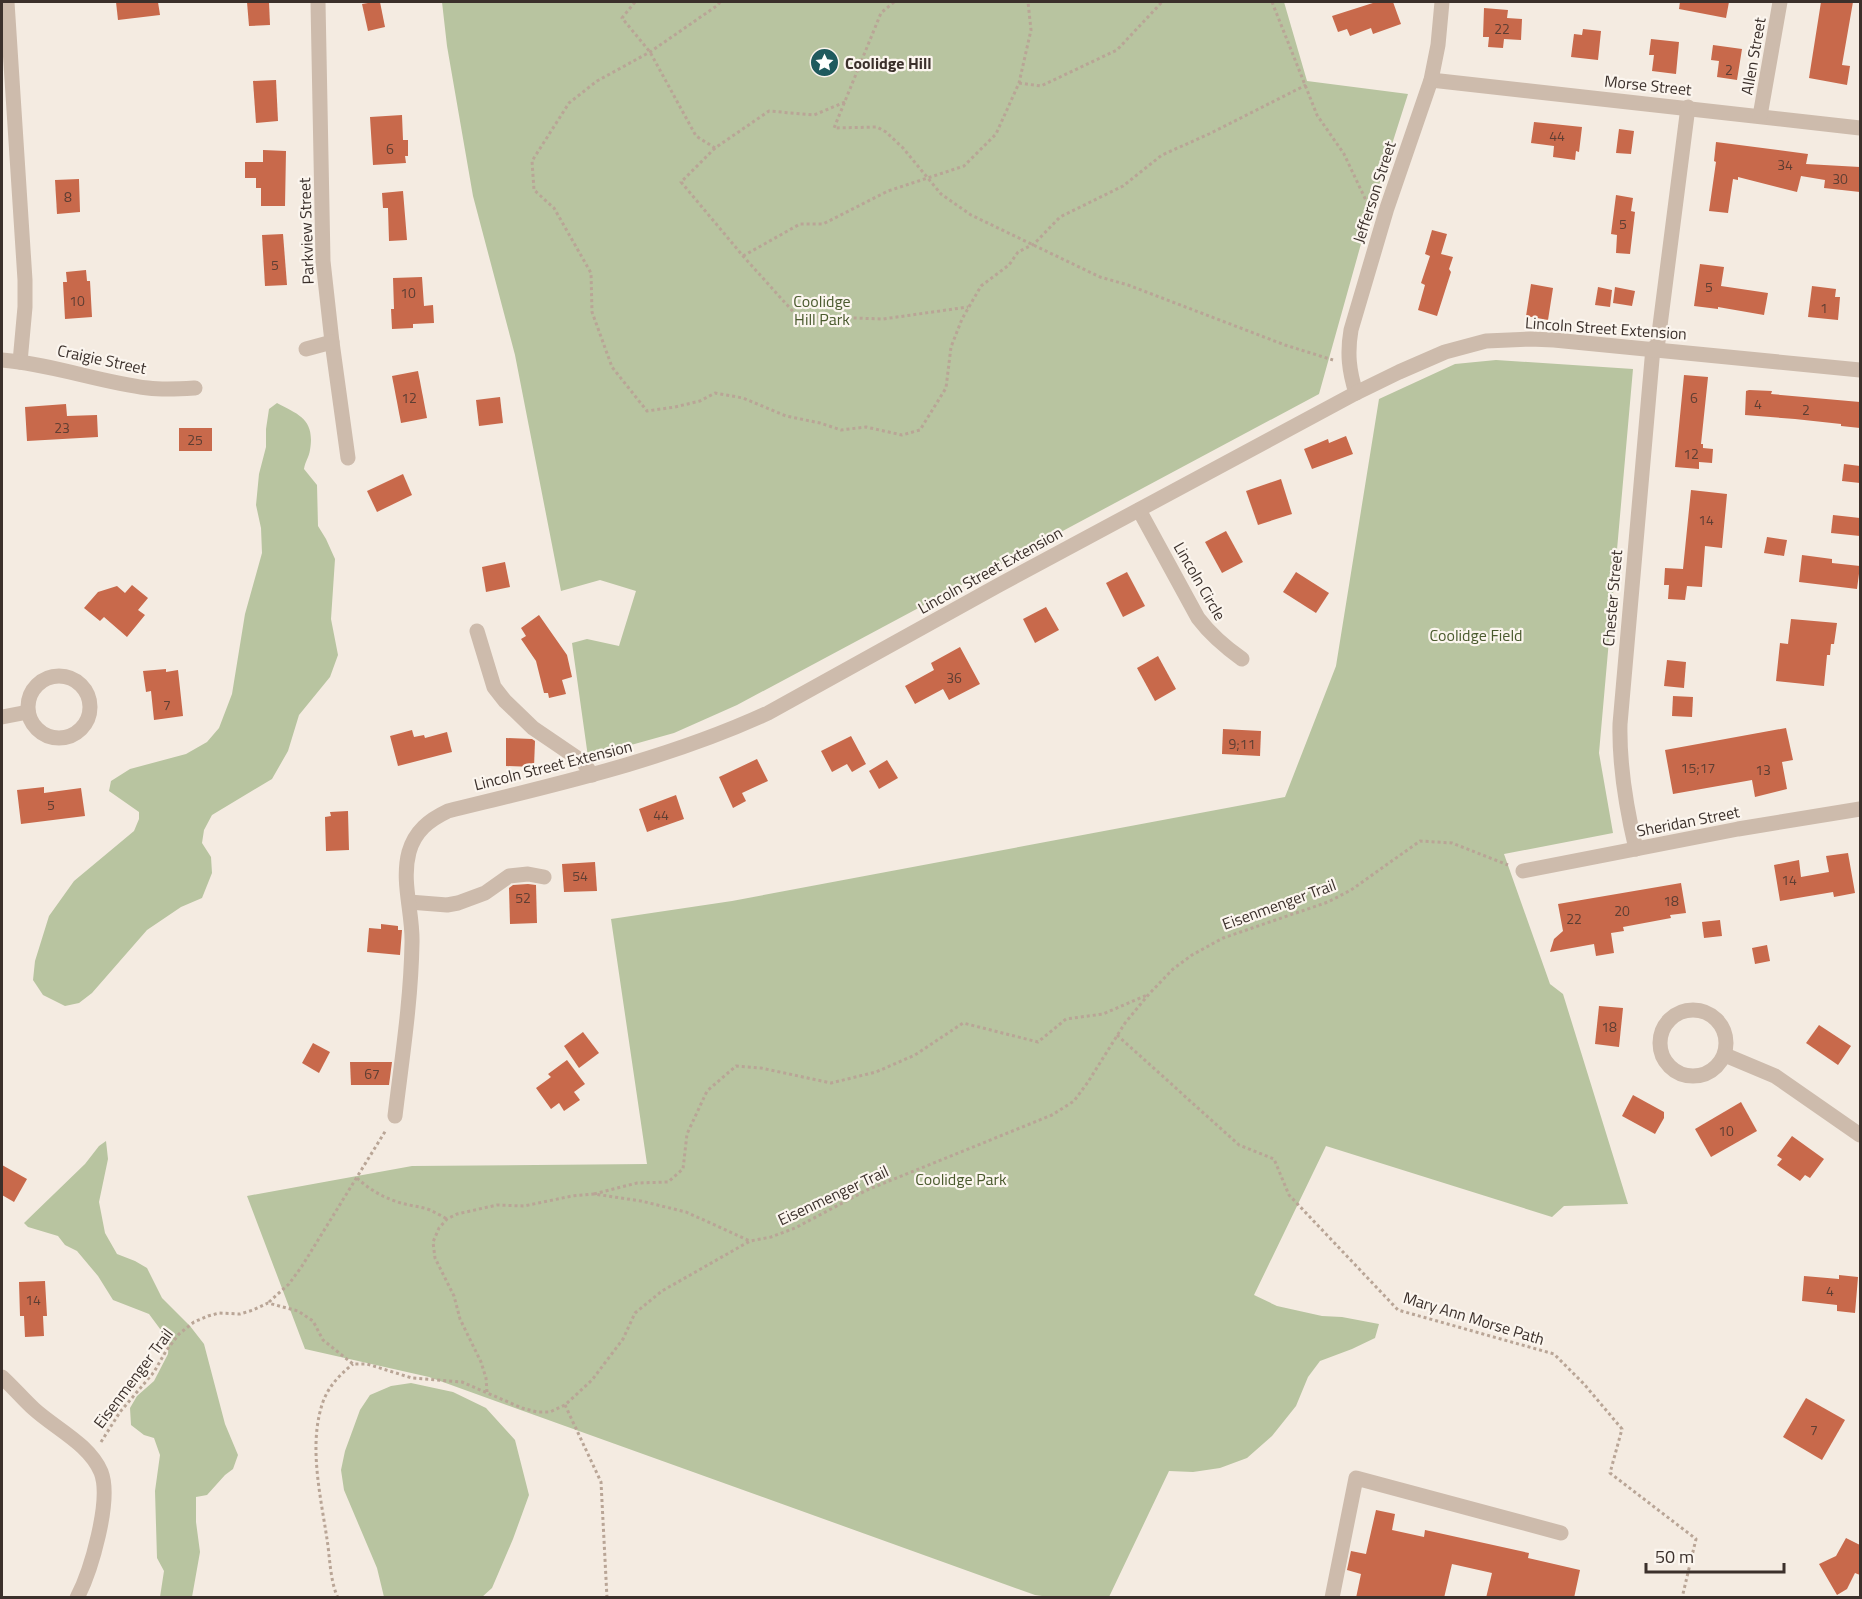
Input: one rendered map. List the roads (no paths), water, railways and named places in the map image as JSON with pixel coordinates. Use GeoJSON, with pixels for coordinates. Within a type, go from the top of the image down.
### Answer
{"type":"FeatureCollection","features":[{"type":"Feature","properties":{"kind":"street"},"geometry":{"type":"LineString","coordinates":[[7,2],[9,159],[25,280],[20,362]]}},
{"type":"Feature","properties":{"kind":"street","name":"Parkview Street"},"geometry":{"type":"LineString","coordinates":[[318,2],[322,238],[332,342],[348,458]]}},
{"type":"Feature","properties":{"kind":"street","name":"Jefferson Street"},"geometry":{"type":"LineString","coordinates":[[1356,393],[1349,364],[1348,348],[1351,330],[1382,224],[1431,80],[1438,45],[1442,2]]}},
{"type":"Feature","properties":{"kind":"street","name":"Allen Street"},"geometry":{"type":"LineString","coordinates":[[1760,116],[1780,2]]}},
{"type":"Feature","properties":{"kind":"street","name":"Morse Street"},"geometry":{"type":"LineString","coordinates":[[1431,80],[1860,128]]}},
{"type":"Feature","properties":{"kind":"street","name":"Chester Street"},"geometry":{"type":"LineString","coordinates":[[1636,849],[1622,776],[1620,724],[1655,349],[1688,107]]}},
{"type":"Feature","properties":{"kind":"street","name":"Lincoln Street Extension"},"geometry":{"type":"LineString","coordinates":[[395,1116],[411,978],[412,943],[406,883],[409,852],[420,830],[429,821],[448,811],[592,775],[679,750],[768,713],[1356,393],[1445,352],[1486,341],[1538,339],[1860,370]]}},
{"type":"Feature","properties":{"kind":"street"},"geometry":{"type":"LineString","coordinates":[[306,350],[332,342]]}},
{"type":"Feature","properties":{"kind":"street","name":"Craigie Street"},"geometry":{"type":"LineString","coordinates":[[2,360],[149,388],[171,390],[195,388]]}},
{"type":"Feature","properties":{"kind":"street","name":"Lincoln Circle"},"geometry":{"type":"LineString","coordinates":[[1139,510],[1198,618],[1210,634],[1242,659]]}},
{"type":"Feature","properties":{"kind":"street"},"geometry":{"type":"LineString","coordinates":[[477,631],[494,687],[505,701],[532,728],[583,762],[592,775]]}},
{"type":"Feature","properties":{"kind":"street"},"geometry":{"type":"LineString","coordinates":[[58,676],[79,683],[90,704],[89,716],[84,725],[76,733],[65,737],[45,735],[37,729],[28,712],[28,702],[38,684],[47,678],[58,676]]}},
{"type":"Feature","properties":{"kind":"street"},"geometry":{"type":"LineString","coordinates":[[2,717],[28,712]]}},
{"type":"Feature","properties":{"kind":"street","name":"Sheridan Street"},"geometry":{"type":"LineString","coordinates":[[1523,871],[1738,829],[1860,809]]}},
{"type":"Feature","properties":{"kind":"street"},"geometry":{"type":"LineString","coordinates":[[409,902],[447,905],[458,903],[485,893],[509,876],[528,874],[544,877]]}},
{"type":"Feature","properties":{"kind":"street"},"geometry":{"type":"LineString","coordinates":[[1701,1010],[1711,1014],[1719,1021],[1726,1033],[1725,1055],[1714,1070],[1705,1074],[1686,1076],[1675,1071],[1662,1055],[1660,1046],[1662,1030],[1673,1016],[1682,1011],[1701,1010]]}},
{"type":"Feature","properties":{"kind":"street"},"geometry":{"type":"LineString","coordinates":[[1725,1055],[1775,1076],[1860,1135]]}},
{"type":"Feature","properties":{"kind":"street"},"geometry":{"type":"LineString","coordinates":[[2,1377],[33,1408],[88,1453],[101,1474],[104,1486],[103,1505],[95,1549],[77,1598]]}},
{"type":"Feature","properties":{"kind":"street"},"geometry":{"type":"LineString","coordinates":[[1332,1598],[1356,1478],[1561,1533]]}},
{"type":"Feature","properties":{"kind":"place","name":"Coolidge Hill"},"geometry":{"type":"Point","coordinates":[824,63]}},
{"type":"Feature","properties":{"kind":"park label","name":"Coolidge Hill Park"},"geometry":{"type":"Point","coordinates":[822,310]}},
{"type":"Feature","properties":{"kind":"park label","name":"Coolidge Field"},"geometry":{"type":"Point","coordinates":[1476,635]}},
{"type":"Feature","properties":{"kind":"park label","name":"Coolidge Park"},"geometry":{"type":"Point","coordinates":[961,1179]}}]}
